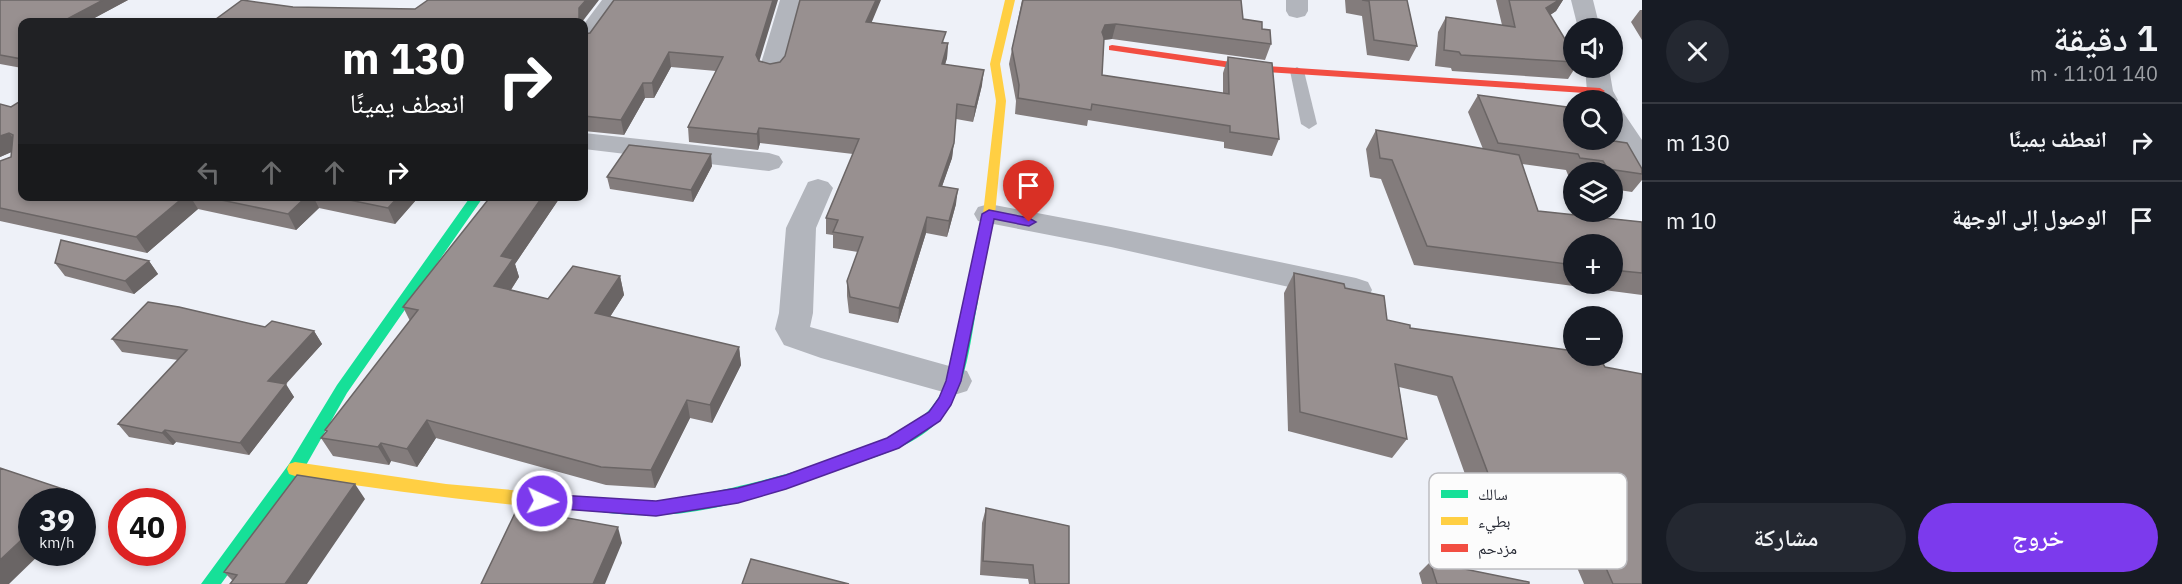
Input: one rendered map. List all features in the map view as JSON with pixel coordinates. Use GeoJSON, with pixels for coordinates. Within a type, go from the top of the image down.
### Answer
{"type":"FeatureCollection","features":[{"type":"Feature","properties":{"kind":"street"},"geometry":{"type":"LineString","coordinates":[[588,34],[613,0]]}},
{"type":"Feature","properties":{"kind":"street"},"geometry":{"type":"LineString","coordinates":[[771,70],[776,45],[790,12],[791,0]]}},
{"type":"Feature","properties":{"kind":"street"},"geometry":{"type":"LineString","coordinates":[[295,469],[519,500],[656,508],[738,495],[776,485],[893,443],[934,416],[945,401],[954,381],[989,214],[1001,101],[995,64],[1010,0]]}},
{"type":"Feature","properties":{"kind":"street"},"geometry":{"type":"LineString","coordinates":[[1582,0],[1586,18]]}},
{"type":"Feature","properties":{"kind":"street"},"geometry":{"type":"LineString","coordinates":[[1112,48],[1252,68],[1563,91]]}},
{"type":"Feature","properties":{"kind":"street"},"geometry":{"type":"LineString","coordinates":[[1623,128],[1642,161]]}},
{"type":"Feature","properties":{"kind":"street"},"geometry":{"type":"LineString","coordinates":[[588,141],[769,162]]}},
{"type":"Feature","properties":{"kind":"street"},"geometry":{"type":"LineString","coordinates":[[819,188],[801,228],[796,313],[792,329],[796,336],[821,345],[954,381]]}},
{"type":"Feature","properties":{"kind":"street"},"geometry":{"type":"LineString","coordinates":[[210,584],[295,469],[342,388],[474,201]]}},
{"type":"Feature","properties":{"kind":"street"},"geometry":{"type":"LineString","coordinates":[[989,214],[1111,237],[1356,290]]}},
{"type":"Feature","properties":{"kind":"lane"},"geometry":{"type":"LineString","coordinates":[[1297,71],[1309,124]]}},
{"type":"Feature","properties":{"kind":"building"},"geometry":{"type":"Polygon","coordinates":[[[0,0],[103,0],[69,18],[18,18],[18,58],[0,55],[0,0]]]}},
{"type":"Feature","properties":{"kind":"building"},"geometry":{"type":"Polygon","coordinates":[[[242,0],[293,7],[415,9],[428,0],[586,0],[579,8],[579,18],[217,18],[242,0]]]}},
{"type":"Feature","properties":{"kind":"building"},"geometry":{"type":"Polygon","coordinates":[[[614,0],[773,0],[756,55],[759,61],[770,64],[780,62],[785,56],[800,0],[876,0],[866,22],[946,32],[942,43],[948,43],[942,64],[984,70],[975,107],[957,104],[954,143],[939,186],[958,189],[949,221],[927,217],[899,308],[850,297],[847,281],[863,237],[833,232],[838,220],[826,218],[859,139],[759,128],[757,134],[688,127],[723,57],[669,52],[652,83],[643,83],[621,120],[588,116],[588,33],[614,0]]]}},
{"type":"Feature","properties":{"kind":"building"},"geometry":{"type":"Polygon","coordinates":[[[1023,0],[1241,0],[1243,19],[1262,22],[1262,29],[1270,30],[1271,44],[1116,24],[1105,25],[1102,32],[1104,38],[1102,75],[1229,94],[1228,57],[1272,63],[1279,139],[1230,132],[1230,126],[1092,104],[1091,110],[1018,98],[1019,85],[1012,49],[1023,0]]]}},
{"type":"Feature","properties":{"kind":"building"},"geometry":{"type":"Polygon","coordinates":[[[1362,0],[1407,0],[1417,46],[1374,40],[1369,1],[1362,0]]]}},
{"type":"Feature","properties":{"kind":"building"},"geometry":{"type":"Polygon","coordinates":[[[1509,0],[1559,0],[1546,8],[1563,36],[1563,61],[1461,55],[1459,52],[1444,50],[1446,17],[1515,27],[1509,0]]]}},
{"type":"Feature","properties":{"kind":"building"},"geometry":{"type":"Polygon","coordinates":[[[1478,95],[1563,107],[1563,150],[1623,150],[1623,142],[1627,143],[1642,169],[1642,174],[1623,171],[1623,162],[1604,162],[1580,158],[1578,154],[1498,143],[1478,95]]]}},
{"type":"Feature","properties":{"kind":"building"},"geometry":{"type":"Polygon","coordinates":[[[18,103],[18,201],[179,201],[136,237],[0,208],[0,161],[11,157],[13,135],[9,133],[0,136],[0,104],[11,107],[18,103]]]}},
{"type":"Feature","properties":{"kind":"building"},"geometry":{"type":"Polygon","coordinates":[[[1376,130],[1519,155],[1538,211],[1563,214],[1563,222],[1623,222],[1623,220],[1642,222],[1642,273],[1623,271],[1623,234],[1563,234],[1563,264],[1427,246],[1392,160],[1380,158],[1376,130]]]}},
{"type":"Feature","properties":{"kind":"building"},"geometry":{"type":"Polygon","coordinates":[[[629,145],[711,154],[691,190],[607,177],[629,145]]]}},
{"type":"Feature","properties":{"kind":"building"},"geometry":{"type":"Polygon","coordinates":[[[226,201],[302,201],[288,214],[226,201]]]}},
{"type":"Feature","properties":{"kind":"building"},"geometry":{"type":"Polygon","coordinates":[[[354,201],[394,201],[388,208],[354,201]]]}},
{"type":"Feature","properties":{"kind":"building"},"geometry":{"type":"Polygon","coordinates":[[[487,201],[540,201],[501,256],[513,259],[494,286],[548,299],[573,266],[620,276],[595,313],[739,347],[710,405],[687,400],[651,470],[601,467],[427,420],[407,449],[381,443],[378,447],[321,438],[418,310],[403,307],[487,201]]]}},
{"type":"Feature","properties":{"kind":"building"},"geometry":{"type":"Polygon","coordinates":[[[61,240],[149,261],[125,281],[55,263],[61,240]]]}},
{"type":"Feature","properties":{"kind":"building"},"geometry":{"type":"Polygon","coordinates":[[[1294,273],[1344,284],[1345,288],[1384,296],[1387,320],[1410,325],[1410,328],[1563,349],[1563,366],[1604,366],[1642,374],[1642,584],[1613,584],[1606,569],[1627,569],[1627,473],[1488,473],[1452,377],[1395,364],[1407,439],[1300,412],[1294,273]]]}},
{"type":"Feature","properties":{"kind":"building"},"geometry":{"type":"Polygon","coordinates":[[[148,302],[265,327],[272,321],[314,331],[268,381],[286,384],[240,443],[165,430],[162,433],[118,424],[187,350],[112,339],[148,302]]]}},
{"type":"Feature","properties":{"kind":"building"},"geometry":{"type":"Polygon","coordinates":[[[0,468],[60,488],[18,488],[18,543],[0,560],[0,468]]]}},
{"type":"Feature","properties":{"kind":"building"},"geometry":{"type":"Polygon","coordinates":[[[297,475],[355,484],[285,584],[230,584],[237,575],[224,572],[297,475]]]}},
{"type":"Feature","properties":{"kind":"building"},"geometry":{"type":"Polygon","coordinates":[[[986,508],[1069,526],[1069,584],[1035,584],[1033,565],[983,561],[986,508]]]}},
{"type":"Feature","properties":{"kind":"building"},"geometry":{"type":"Polygon","coordinates":[[[517,509],[618,527],[593,584],[481,584],[517,509]]]}},
{"type":"Feature","properties":{"kind":"building"},"geometry":{"type":"Polygon","coordinates":[[[751,559],[849,584],[742,584],[751,559]]]}},
{"type":"Feature","properties":{"kind":"building"},"geometry":{"type":"Polygon","coordinates":[[[1432,569],[1465,569],[1529,582],[1529,584],[1437,584],[1432,569]]]}},
{"type":"Feature","properties":{"kind":"traffic: fast"},"geometry":{"type":"LineString","coordinates":[[210,584],[295,469],[342,389],[474,201]]}},
{"type":"Feature","properties":{"kind":"traffic: fast"},"geometry":{"type":"LineString","coordinates":[[599,505],[658,508],[733,495],[828,466],[909,434],[929,421],[951,388],[960,360],[971,301]]}},
{"type":"Feature","properties":{"kind":"traffic: slow"},"geometry":{"type":"LineString","coordinates":[[971,301],[989,214],[1001,101],[995,64],[1010,0]]}},
{"type":"Feature","properties":{"kind":"traffic: slow"},"geometry":{"type":"LineString","coordinates":[[295,469],[446,491],[599,505]]}},
{"type":"Feature","properties":{"kind":"traffic: jam"},"geometry":{"type":"LineString","coordinates":[[1112,48],[1252,68],[1585,90]]}},
{"type":"Feature","properties":{"kind":"route"},"geometry":{"type":"LineString","coordinates":[[542,501],[656,508],[703,502],[786,482],[893,443],[934,416],[945,401],[954,381],[989,214],[1029,222]]}}]}
